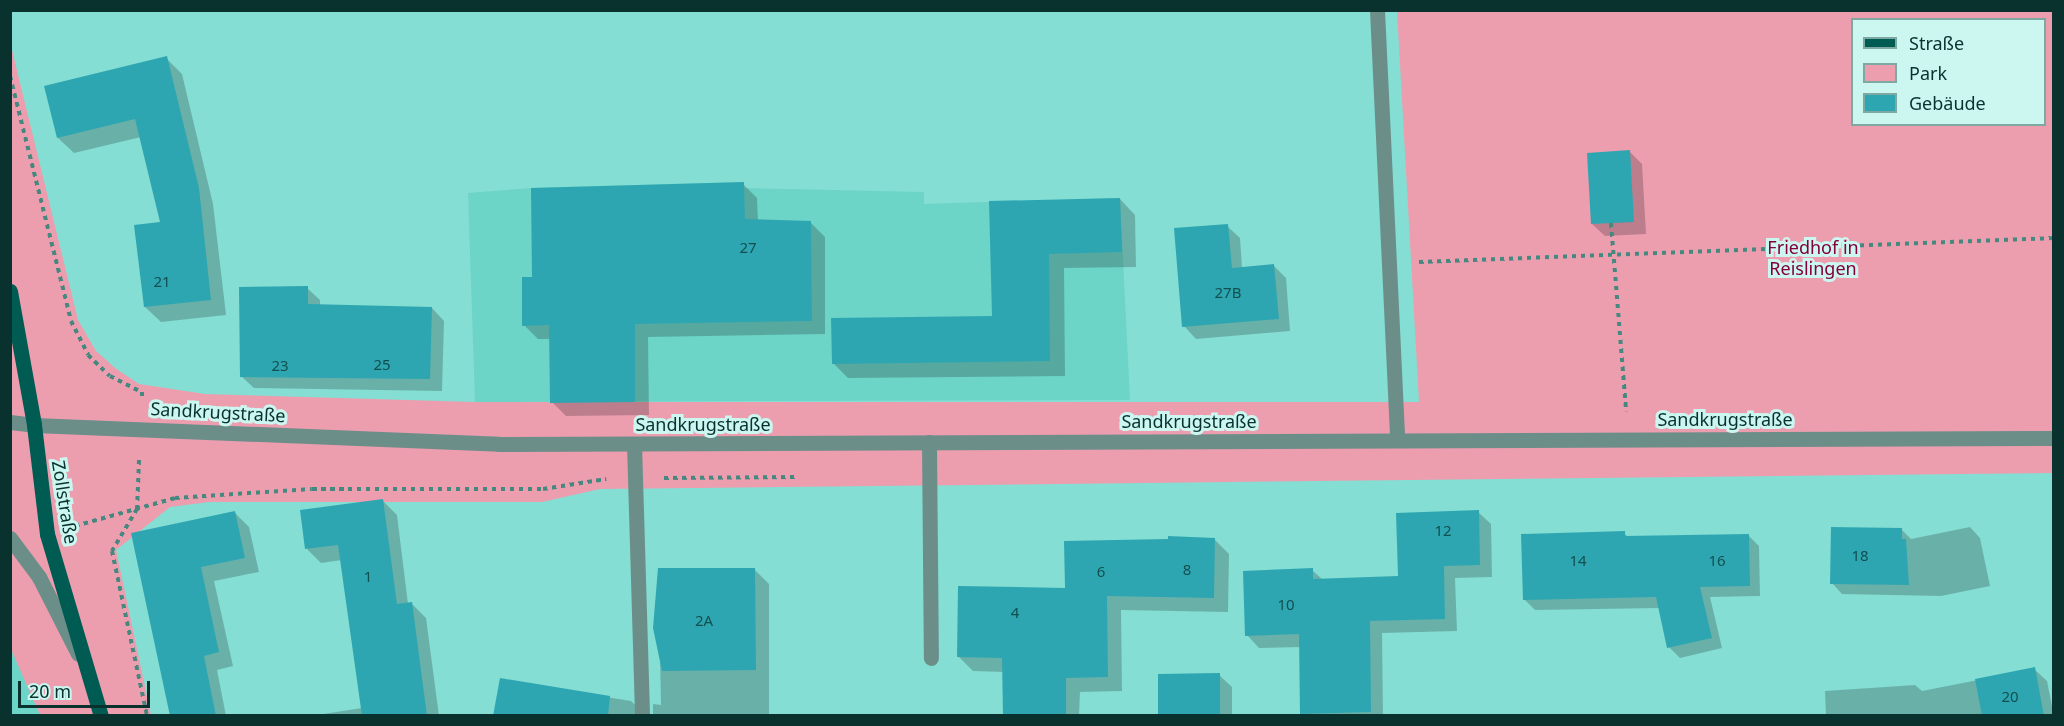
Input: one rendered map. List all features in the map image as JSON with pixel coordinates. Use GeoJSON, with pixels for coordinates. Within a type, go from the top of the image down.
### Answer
{"type":"FeatureCollection","features":[{"type":"Feature","properties":{"kind":"main road","name":"Zollstraße"},"geometry":{"type":"LineString","coordinates":[[10,291],[34,426],[47,534],[101,716]]}},
{"type":"Feature","properties":{"kind":"street"},"geometry":{"type":"LineString","coordinates":[[1377,10],[1397,438]]}},
{"type":"Feature","properties":{"kind":"street","name":"Sandkrugstraße"},"geometry":{"type":"LineString","coordinates":[[10,422],[34,426],[140,428],[499,444],[1397,438],[2054,438]]}},
{"type":"Feature","properties":{"kind":"street"},"geometry":{"type":"LineString","coordinates":[[929,442],[931,658]]}},
{"type":"Feature","properties":{"kind":"street"},"geometry":{"type":"LineString","coordinates":[[634,444],[642,716]]}},
{"type":"Feature","properties":{"kind":"street"},"geometry":{"type":"LineString","coordinates":[[10,538],[39,577],[90,677]]}},
{"type":"Feature","properties":{"kind":"path"},"geometry":{"type":"LineString","coordinates":[[10,76],[71,321],[88,355],[110,376],[142,392],[137,509],[112,551],[147,716]]}},
{"type":"Feature","properties":{"kind":"path"},"geometry":{"type":"LineString","coordinates":[[1611,223],[1628,439]]}},
{"type":"Feature","properties":{"kind":"path"},"geometry":{"type":"LineString","coordinates":[[1389,263],[2054,238]]}},
{"type":"Feature","properties":{"kind":"shaded area"},"geometry":{"type":"Polygon","coordinates":[[[744,182],[744,188],[924,192],[924,204],[1120,198],[1130,400],[475,402],[468,193],[531,188],[744,182]]]}},
{"type":"Feature","properties":{"kind":"shaded area"},"geometry":{"type":"Polygon","coordinates":[[[11,647],[40,715],[11,715],[11,647]]]}},
{"type":"Feature","properties":{"kind":"green space","name":"Friedhof in Reislingen"},"geometry":{"type":"Polygon","coordinates":[[[1397,11],[2053,11],[2053,473],[600,489],[542,502],[209,502],[170,507],[116,550],[151,715],[40,715],[10,647],[10,42],[78,320],[96,351],[115,368],[139,384],[205,394],[475,402],[1419,402],[1397,11]]]}},
{"type":"Feature","properties":{"kind":"building"},"geometry":{"type":"Polygon","coordinates":[[[167,56],[199,188],[211,300],[144,307],[134,225],[160,222],[135,119],[57,138],[44,86],[167,56]]]}},
{"type":"Feature","properties":{"kind":"building"},"geometry":{"type":"Polygon","coordinates":[[[1630,150],[1634,222],[1591,224],[1587,153],[1630,150]]]}},
{"type":"Feature","properties":{"kind":"building"},"geometry":{"type":"Polygon","coordinates":[[[744,182],[745,219],[811,221],[812,321],[635,324],[635,402],[550,403],[549,325],[522,326],[522,277],[532,277],[531,188],[744,182]]]}},
{"type":"Feature","properties":{"kind":"building"},"geometry":{"type":"Polygon","coordinates":[[[1120,198],[1122,252],[1049,254],[1050,361],[832,364],[831,318],[992,316],[989,201],[1120,198]]]}},
{"type":"Feature","properties":{"kind":"building"},"geometry":{"type":"Polygon","coordinates":[[[1228,224],[1232,268],[1274,264],[1279,319],[1182,327],[1174,228],[1228,224]]]}},
{"type":"Feature","properties":{"kind":"building"},"geometry":{"type":"Polygon","coordinates":[[[308,286],[308,304],[432,307],[430,379],[240,377],[239,287],[308,286]]]}},
{"type":"Feature","properties":{"kind":"building"},"geometry":{"type":"Polygon","coordinates":[[[383,499],[397,604],[412,602],[427,716],[362,716],[338,545],[305,549],[300,510],[383,499]]]}},
{"type":"Feature","properties":{"kind":"building"},"geometry":{"type":"Polygon","coordinates":[[[1479,510],[1480,565],[1444,566],[1445,619],[1370,621],[1371,712],[1300,714],[1299,634],[1245,636],[1243,571],[1313,568],[1313,579],[1398,576],[1396,513],[1479,510]]]}},
{"type":"Feature","properties":{"kind":"building"},"geometry":{"type":"Polygon","coordinates":[[[235,511],[245,558],[201,567],[219,652],[204,656],[216,716],[170,716],[131,533],[235,511]]]}},
{"type":"Feature","properties":{"kind":"building"},"geometry":{"type":"Polygon","coordinates":[[[1831,527],[1902,528],[1902,539],[1906,539],[1909,585],[1830,584],[1831,527]]]}},
{"type":"Feature","properties":{"kind":"building"},"geometry":{"type":"Polygon","coordinates":[[[1625,531],[1625,536],[1749,534],[1750,586],[1700,587],[1712,638],[1667,648],[1656,597],[1523,600],[1521,534],[1625,531]]]}},
{"type":"Feature","properties":{"kind":"building"},"geometry":{"type":"Polygon","coordinates":[[[1168,536],[1215,538],[1214,598],[1107,596],[1108,677],[1066,678],[1066,716],[1003,716],[1002,658],[957,657],[958,586],[1065,588],[1064,541],[1168,539],[1168,536]]]}},
{"type":"Feature","properties":{"kind":"building"},"geometry":{"type":"Polygon","coordinates":[[[658,568],[755,568],[756,670],[662,671],[653,628],[658,568]]]}},
{"type":"Feature","properties":{"kind":"building"},"geometry":{"type":"Polygon","coordinates":[[[2035,667],[2044,716],[1982,716],[1975,679],[2035,667]]]}},
{"type":"Feature","properties":{"kind":"building"},"geometry":{"type":"Polygon","coordinates":[[[1220,673],[1220,716],[1158,716],[1158,674],[1220,673]]]}},
{"type":"Feature","properties":{"kind":"building"},"geometry":{"type":"Polygon","coordinates":[[[500,678],[610,696],[608,716],[493,716],[500,678]]]}}]}
